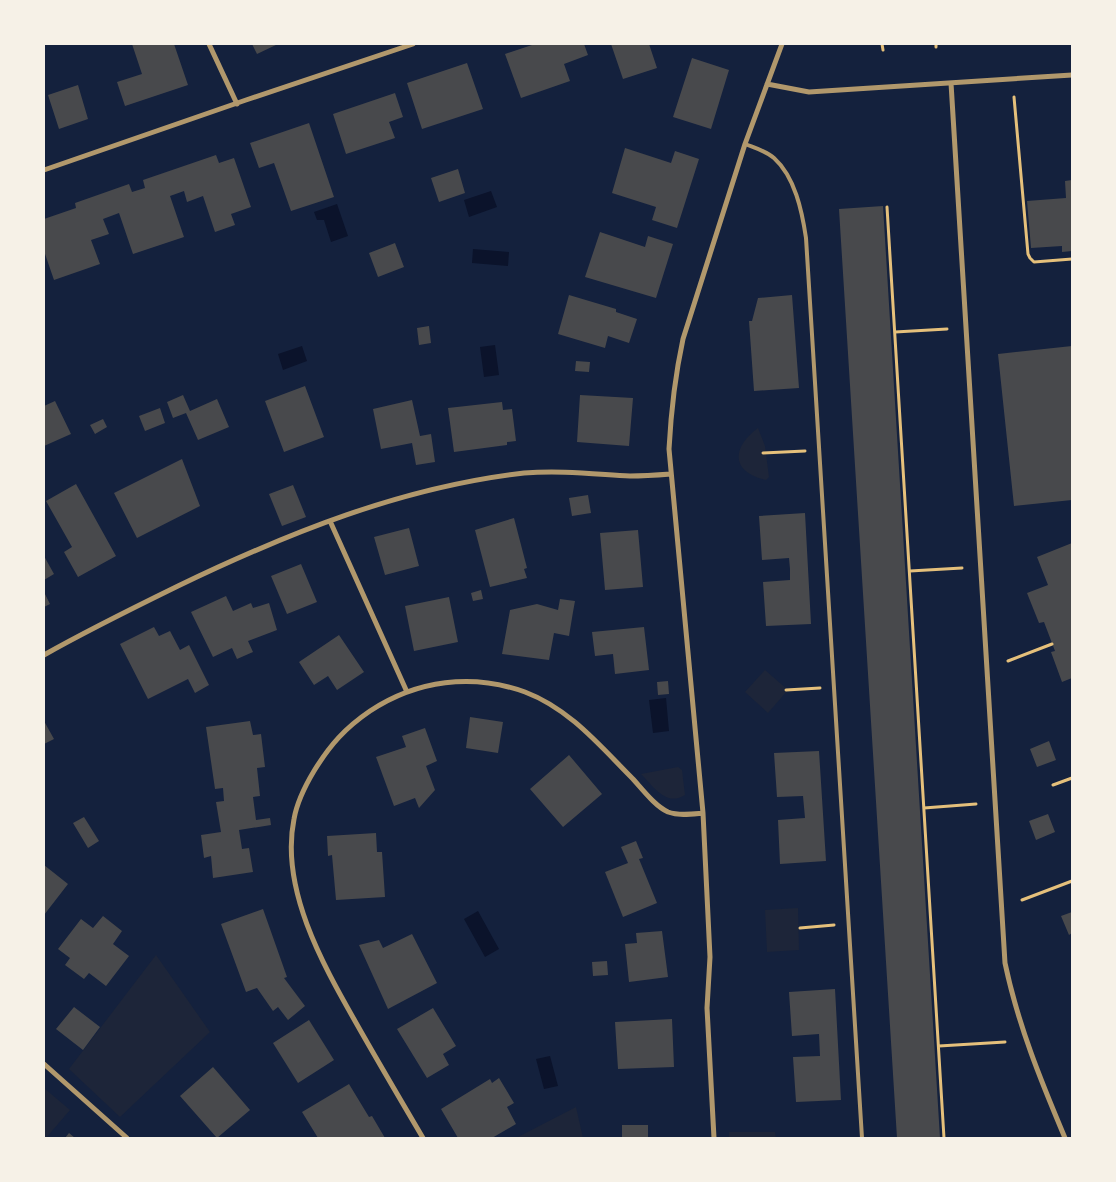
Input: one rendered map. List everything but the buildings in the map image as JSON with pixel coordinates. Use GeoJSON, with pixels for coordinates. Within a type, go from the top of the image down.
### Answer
{"type":"FeatureCollection","features":[{"type":"Feature","properties":{"kind":"street"},"geometry":{"type":"LineString","coordinates":[[209,44],[237,104]]}},
{"type":"Feature","properties":{"kind":"street"},"geometry":{"type":"LineString","coordinates":[[44,170],[413,44]]}},
{"type":"Feature","properties":{"kind":"street"},"geometry":{"type":"LineString","coordinates":[[714,1138],[707,1008],[710,957],[703,814],[669,449],[671,406],[681,346],[746,144],[782,44]]}},
{"type":"Feature","properties":{"kind":"street"},"geometry":{"type":"LineString","coordinates":[[767,84],[809,92],[1072,75]]}},
{"type":"Feature","properties":{"kind":"street"},"geometry":{"type":"LineString","coordinates":[[951,83],[1005,963],[1016,1010],[1030,1052],[1066,1138]]}},
{"type":"Feature","properties":{"kind":"street"},"geometry":{"type":"LineString","coordinates":[[44,655],[90,629],[214,569],[370,506],[430,489],[549,471],[632,476],[671,474]]}},
{"type":"Feature","properties":{"kind":"street"},"geometry":{"type":"LineString","coordinates":[[330,521],[406,692]]}},
{"type":"Feature","properties":{"kind":"street"},"geometry":{"type":"LineString","coordinates":[[423,1138],[371,1050],[318,954],[300,902],[291,855],[294,819],[312,774],[329,748],[343,732],[362,717],[385,702],[406,692],[435,684],[471,681],[514,689],[535,696],[554,706],[572,718],[660,806],[669,812],[703,814]]}},
{"type":"Feature","properties":{"kind":"street"},"geometry":{"type":"LineString","coordinates":[[44,1064],[127,1138]]}},
{"type":"Feature","properties":{"kind":"lane"},"geometry":{"type":"LineString","coordinates":[[746,144],[765,152],[780,165],[794,191],[803,216],[806,238],[862,1138]]}},
{"type":"Feature","properties":{"kind":"path"},"geometry":{"type":"LineString","coordinates":[[882,44],[883,50]]}},
{"type":"Feature","properties":{"kind":"path"},"geometry":{"type":"LineString","coordinates":[[1014,98],[1028,254],[1034,262],[1072,259]]}},
{"type":"Feature","properties":{"kind":"path"},"geometry":{"type":"LineString","coordinates":[[887,207],[944,1138]]}},
{"type":"Feature","properties":{"kind":"path"},"geometry":{"type":"LineString","coordinates":[[895,332],[947,329]]}},
{"type":"Feature","properties":{"kind":"path"},"geometry":{"type":"LineString","coordinates":[[764,453],[819,451]]}},
{"type":"Feature","properties":{"kind":"path"},"geometry":{"type":"LineString","coordinates":[[910,571],[962,568]]}},
{"type":"Feature","properties":{"kind":"path"},"geometry":{"type":"LineString","coordinates":[[1008,661],[1052,644]]}},
{"type":"Feature","properties":{"kind":"path"},"geometry":{"type":"LineString","coordinates":[[786,690],[834,687]]}},
{"type":"Feature","properties":{"kind":"path"},"geometry":{"type":"LineString","coordinates":[[1053,785],[1072,778]]}},
{"type":"Feature","properties":{"kind":"path"},"geometry":{"type":"LineString","coordinates":[[924,808],[976,804]]}},
{"type":"Feature","properties":{"kind":"path"},"geometry":{"type":"LineString","coordinates":[[1022,900],[1072,881]]}},
{"type":"Feature","properties":{"kind":"path"},"geometry":{"type":"LineString","coordinates":[[800,928],[849,924]]}},
{"type":"Feature","properties":{"kind":"path"},"geometry":{"type":"LineString","coordinates":[[938,1046],[1005,1042]]}},
{"type":"Feature","properties":{"kind":"shaded area"},"geometry":{"type":"Polygon","coordinates":[[[491,191],[497,207],[469,217],[464,200],[491,191]]]}},
{"type":"Feature","properties":{"kind":"shaded area"},"geometry":{"type":"Polygon","coordinates":[[[337,204],[348,236],[331,242],[324,220],[317,220],[314,212],[337,204]]]}},
{"type":"Feature","properties":{"kind":"shaded area"},"geometry":{"type":"Polygon","coordinates":[[[473,249],[509,252],[508,266],[472,263],[473,249]]]}},
{"type":"Feature","properties":{"kind":"shaded area"},"geometry":{"type":"Polygon","coordinates":[[[495,345],[499,375],[484,377],[480,347],[495,345]]]}},
{"type":"Feature","properties":{"kind":"shaded area"},"geometry":{"type":"Polygon","coordinates":[[[302,346],[307,361],[283,370],[278,354],[302,346]]]}},
{"type":"Feature","properties":{"kind":"shaded area"},"geometry":{"type":"Polygon","coordinates":[[[758,428],[765,446],[769,477],[766,480],[746,471],[741,465],[739,458],[739,451],[743,443],[758,428]]]}},
{"type":"Feature","properties":{"kind":"shaded area"},"geometry":{"type":"Polygon","coordinates":[[[765,670],[788,690],[768,713],[745,692],[765,670]]]}},
{"type":"Feature","properties":{"kind":"shaded area"},"geometry":{"type":"Polygon","coordinates":[[[666,698],[669,731],[653,733],[649,700],[666,698]]]}},
{"type":"Feature","properties":{"kind":"shaded area"},"geometry":{"type":"Polygon","coordinates":[[[678,767],[682,770],[685,795],[678,798],[666,797],[660,794],[641,774],[678,767]]]}},
{"type":"Feature","properties":{"kind":"shaded area"},"geometry":{"type":"Polygon","coordinates":[[[798,908],[799,950],[767,952],[765,910],[798,908]]]}},
{"type":"Feature","properties":{"kind":"shaded area"},"geometry":{"type":"Polygon","coordinates":[[[478,911],[499,949],[485,957],[464,919],[478,911]]]}},
{"type":"Feature","properties":{"kind":"shaded area"},"geometry":{"type":"Polygon","coordinates":[[[156,955],[210,1032],[120,1117],[69,1069],[156,955]]]}},
{"type":"Feature","properties":{"kind":"shaded area"},"geometry":{"type":"Polygon","coordinates":[[[550,1056],[558,1086],[544,1089],[536,1059],[550,1056]]]}},
{"type":"Feature","properties":{"kind":"shaded area"},"geometry":{"type":"Polygon","coordinates":[[[44,1088],[70,1110],[46,1138],[44,1138],[44,1088]]]}},
{"type":"Feature","properties":{"kind":"shaded area"},"geometry":{"type":"Polygon","coordinates":[[[576,1107],[583,1138],[516,1138],[576,1107]]]}},
{"type":"Feature","properties":{"kind":"shaded area"},"geometry":{"type":"Polygon","coordinates":[[[729,1132],[775,1132],[776,1138],[729,1138],[729,1132]]]}}]}
